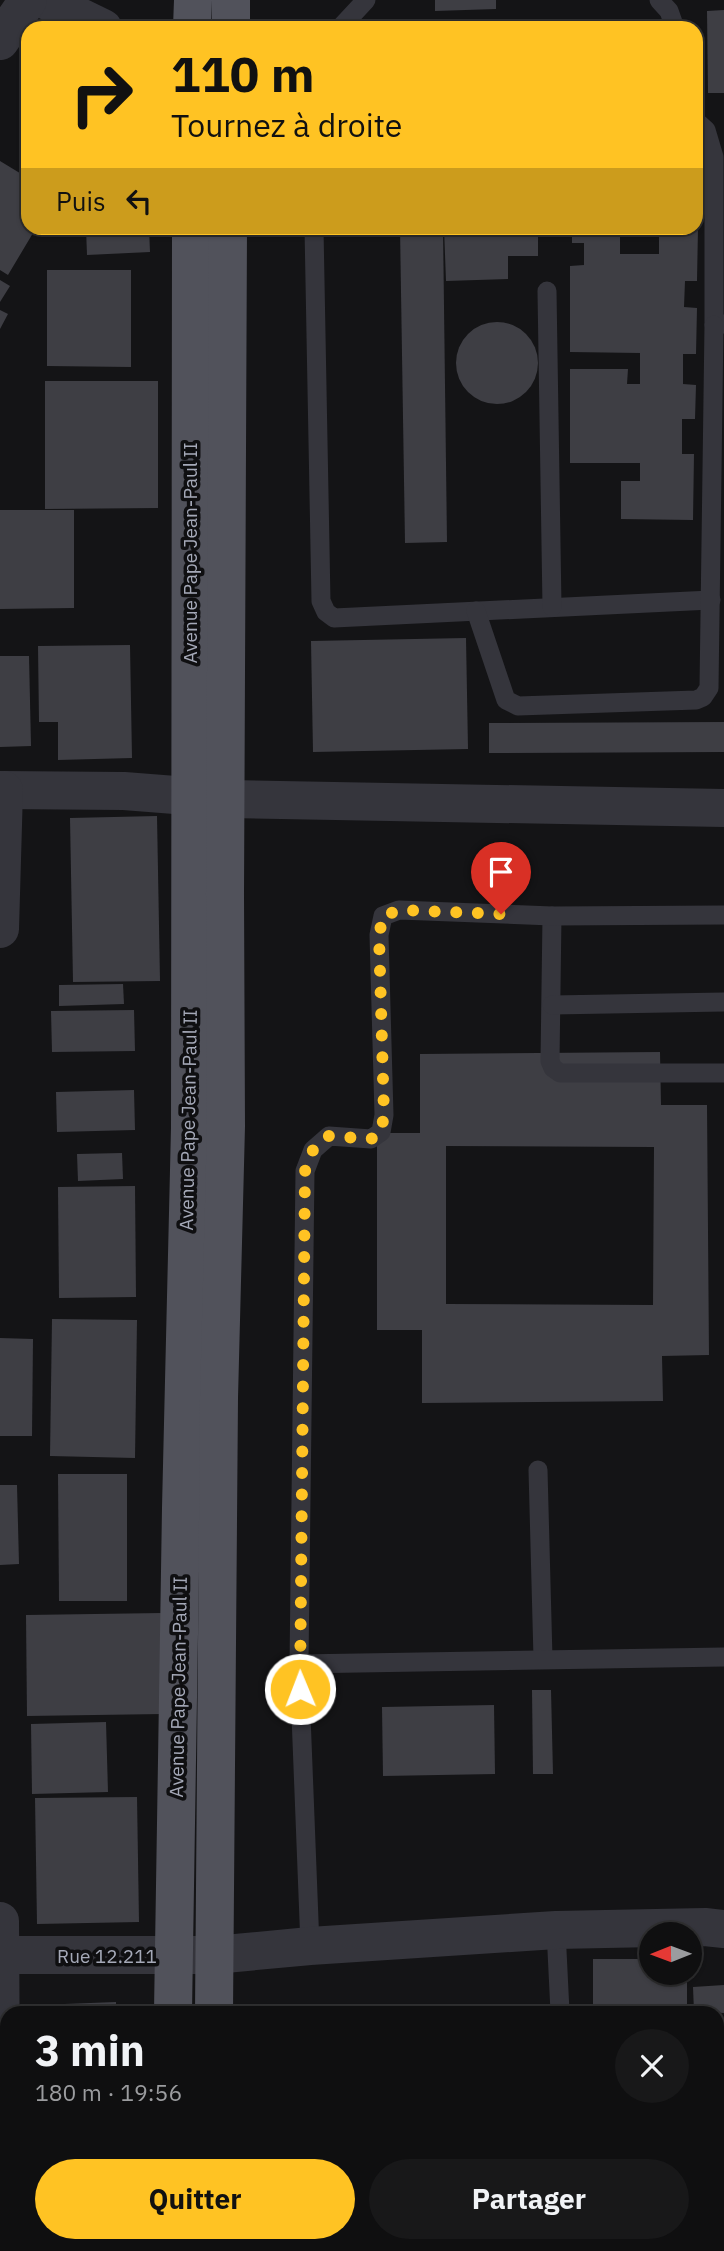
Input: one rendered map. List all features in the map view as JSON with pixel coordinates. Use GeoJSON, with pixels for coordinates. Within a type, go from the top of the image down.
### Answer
{"type":"FeatureCollection","features":[{"type":"Feature","properties":{"kind":"main road"},"geometry":{"type":"LineString","coordinates":[[192,21],[193,0]]}},
{"type":"Feature","properties":{"kind":"main road"},"geometry":{"type":"LineString","coordinates":[[231,0],[231,21]]}},
{"type":"Feature","properties":{"kind":"main road","name":"Avenue Pape Jean-Paul II"},"geometry":{"type":"LineString","coordinates":[[173,2006],[180,1522],[190,1128],[191,235]]}},
{"type":"Feature","properties":{"kind":"main road","name":"Avenue Pape Jean-Paul II"},"geometry":{"type":"LineString","coordinates":[[214,2006],[219,1398],[226,1126],[228,235]]}},
{"type":"Feature","properties":{"kind":"street"},"geometry":{"type":"LineString","coordinates":[[0,41],[28,0]]}},
{"type":"Feature","properties":{"kind":"street"},"geometry":{"type":"LineString","coordinates":[[45,0],[88,21]]}},
{"type":"Feature","properties":{"kind":"street"},"geometry":{"type":"LineString","coordinates":[[0,929],[2,790],[124,792],[226,799],[724,808]]}},
{"type":"Feature","properties":{"kind":"street"},"geometry":{"type":"LineString","coordinates":[[0,1921],[0,2006]]}},
{"type":"Feature","properties":{"kind":"street","name":"Rue 12.211"},"geometry":{"type":"LineString","coordinates":[[0,1955],[214,1955],[556,1930],[705,1927],[724,1929]]}},
{"type":"Feature","properties":{"kind":"lane"},"geometry":{"type":"LineString","coordinates":[[346,21],[366,0]]}},
{"type":"Feature","properties":{"kind":"lane"},"geometry":{"type":"LineString","coordinates":[[659,0],[669,11],[673,21]]}},
{"type":"Feature","properties":{"kind":"lane"},"geometry":{"type":"LineString","coordinates":[[475,611],[506,700],[518,706],[696,700],[703,697],[709,688],[718,624],[711,600],[719,324],[715,157],[703,127]]}},
{"type":"Feature","properties":{"kind":"lane"},"geometry":{"type":"LineString","coordinates":[[314,235],[321,601],[326,612],[334,618],[711,600]]}},
{"type":"Feature","properties":{"kind":"lane"},"geometry":{"type":"LineString","coordinates":[[547,291],[552,607]]}},
{"type":"Feature","properties":{"kind":"lane"},"geometry":{"type":"LineString","coordinates":[[310,1946],[299,1664],[305,1171],[313,1150],[329,1136],[371,1139],[381,1132],[384,1115],[379,935],[383,916],[399,910],[552,916],[724,915]]}},
{"type":"Feature","properties":{"kind":"lane"},"geometry":{"type":"LineString","coordinates":[[552,916],[550,1061],[553,1068],[560,1073],[724,1073]]}},
{"type":"Feature","properties":{"kind":"lane"},"geometry":{"type":"LineString","coordinates":[[552,1005],[724,1002]]}},
{"type":"Feature","properties":{"kind":"lane"},"geometry":{"type":"LineString","coordinates":[[538,1470],[543,1658]]}},
{"type":"Feature","properties":{"kind":"lane"},"geometry":{"type":"LineString","coordinates":[[299,1664],[724,1657]]}},
{"type":"Feature","properties":{"kind":"lane"},"geometry":{"type":"LineString","coordinates":[[556,1930],[560,2006]]}},
{"type":"Feature","properties":{"kind":"building"},"geometry":{"type":"Polygon","coordinates":[[[435,0],[496,0],[496,9],[435,11],[435,0]]]}},
{"type":"Feature","properties":{"kind":"building"},"geometry":{"type":"Polygon","coordinates":[[[724,10],[724,93],[708,93],[707,11],[724,10]]]}},
{"type":"Feature","properties":{"kind":"building"},"geometry":{"type":"Polygon","coordinates":[[[0,161],[21,174],[21,235],[32,235],[8,275],[0,270],[0,161]]]}},
{"type":"Feature","properties":{"kind":"building"},"geometry":{"type":"Polygon","coordinates":[[[86,235],[149,235],[150,252],[87,255],[86,235]]]}},
{"type":"Feature","properties":{"kind":"building"},"geometry":{"type":"Polygon","coordinates":[[[400,235],[443,235],[447,542],[405,543],[400,235]]]}},
{"type":"Feature","properties":{"kind":"building"},"geometry":{"type":"Polygon","coordinates":[[[444,235],[538,235],[538,256],[508,256],[508,279],[446,281],[444,235]]]}},
{"type":"Feature","properties":{"kind":"building"},"geometry":{"type":"Polygon","coordinates":[[[572,235],[620,235],[620,254],[659,254],[659,235],[698,235],[697,281],[685,281],[684,307],[697,308],[696,354],[683,354],[683,384],[696,385],[695,419],[682,419],[682,454],[694,454],[693,520],[621,519],[621,481],[640,481],[640,463],[570,463],[570,369],[628,369],[627,384],[640,384],[640,353],[570,352],[570,266],[584,265],[584,243],[572,243],[572,235]]]}},
{"type":"Feature","properties":{"kind":"building"},"geometry":{"type":"Polygon","coordinates":[[[47,270],[131,270],[131,367],[47,366],[47,270]]]}},
{"type":"Feature","properties":{"kind":"building"},"geometry":{"type":"Polygon","coordinates":[[[0,280],[10,286],[0,302],[0,280]]]}},
{"type":"Feature","properties":{"kind":"building"},"geometry":{"type":"Polygon","coordinates":[[[0,310],[8,314],[0,329],[0,310]]]}},
{"type":"Feature","properties":{"kind":"building"},"geometry":{"type":"Polygon","coordinates":[[[497,322],[513,325],[526,334],[535,347],[538,363],[535,379],[526,392],[513,401],[497,404],[481,401],[468,392],[459,379],[456,363],[459,347],[468,334],[481,325],[497,322]]]}},
{"type":"Feature","properties":{"kind":"building"},"geometry":{"type":"Polygon","coordinates":[[[45,381],[158,381],[158,508],[45,509],[45,381]]]}},
{"type":"Feature","properties":{"kind":"building"},"geometry":{"type":"Polygon","coordinates":[[[0,510],[74,510],[74,608],[0,609],[0,510]]]}},
{"type":"Feature","properties":{"kind":"building"},"geometry":{"type":"Polygon","coordinates":[[[466,638],[468,749],[313,752],[311,641],[466,638]]]}},
{"type":"Feature","properties":{"kind":"building"},"geometry":{"type":"Polygon","coordinates":[[[130,645],[132,758],[58,760],[58,722],[39,722],[38,646],[130,645]]]}},
{"type":"Feature","properties":{"kind":"building"},"geometry":{"type":"Polygon","coordinates":[[[0,656],[29,656],[31,746],[0,747],[0,656]]]}},
{"type":"Feature","properties":{"kind":"building"},"geometry":{"type":"Polygon","coordinates":[[[724,722],[724,752],[489,753],[489,723],[724,722]]]}},
{"type":"Feature","properties":{"kind":"building"},"geometry":{"type":"Polygon","coordinates":[[[157,816],[160,981],[73,982],[70,818],[157,816]]]}},
{"type":"Feature","properties":{"kind":"building"},"geometry":{"type":"Polygon","coordinates":[[[123,984],[124,1004],[59,1006],[59,985],[123,984]]]}},
{"type":"Feature","properties":{"kind":"building"},"geometry":{"type":"Polygon","coordinates":[[[134,1010],[135,1051],[52,1052],[51,1011],[134,1010]]]}},
{"type":"Feature","properties":{"kind":"building"},"geometry":{"type":"Polygon","coordinates":[[[660,1052],[661,1105],[707,1105],[709,1355],[662,1356],[663,1401],[422,1403],[422,1330],[377,1330],[377,1133],[420,1133],[420,1054],[660,1052]],[[446,1146],[446,1304],[653,1305],[654,1147],[446,1146]]]}},
{"type":"Feature","properties":{"kind":"building"},"geometry":{"type":"Polygon","coordinates":[[[134,1090],[135,1130],[57,1132],[56,1092],[134,1090]]]}},
{"type":"Feature","properties":{"kind":"building"},"geometry":{"type":"Polygon","coordinates":[[[122,1153],[123,1179],[78,1181],[77,1154],[122,1153]]]}},
{"type":"Feature","properties":{"kind":"building"},"geometry":{"type":"Polygon","coordinates":[[[135,1186],[136,1297],[59,1298],[58,1187],[135,1186]]]}},
{"type":"Feature","properties":{"kind":"building"},"geometry":{"type":"Polygon","coordinates":[[[52,1319],[137,1320],[135,1458],[50,1456],[52,1319]]]}},
{"type":"Feature","properties":{"kind":"building"},"geometry":{"type":"Polygon","coordinates":[[[0,1338],[33,1339],[32,1436],[0,1436],[0,1338]]]}},
{"type":"Feature","properties":{"kind":"building"},"geometry":{"type":"Polygon","coordinates":[[[58,1474],[127,1474],[127,1601],[59,1601],[58,1474]]]}},
{"type":"Feature","properties":{"kind":"building"},"geometry":{"type":"Polygon","coordinates":[[[0,1485],[17,1485],[19,1564],[0,1565],[0,1485]]]}},
{"type":"Feature","properties":{"kind":"building"},"geometry":{"type":"Polygon","coordinates":[[[162,1613],[163,1714],[27,1716],[26,1615],[162,1613]]]}},
{"type":"Feature","properties":{"kind":"building"},"geometry":{"type":"Polygon","coordinates":[[[532,1690],[551,1690],[553,1774],[533,1774],[532,1690]]]}},
{"type":"Feature","properties":{"kind":"building"},"geometry":{"type":"Polygon","coordinates":[[[494,1705],[495,1774],[383,1776],[382,1707],[494,1705]]]}},
{"type":"Feature","properties":{"kind":"building"},"geometry":{"type":"Polygon","coordinates":[[[106,1722],[108,1792],[32,1794],[31,1724],[106,1722]]]}},
{"type":"Feature","properties":{"kind":"building"},"geometry":{"type":"Polygon","coordinates":[[[137,1797],[139,1922],[37,1924],[35,1798],[137,1797]]]}},
{"type":"Feature","properties":{"kind":"building"},"geometry":{"type":"Polygon","coordinates":[[[593,1959],[639,1959],[639,1985],[687,1985],[687,2006],[593,2006],[593,1959]]]}},
{"type":"Feature","properties":{"kind":"building"},"geometry":{"type":"Polygon","coordinates":[[[724,1985],[724,2006],[694,2006],[693,1987],[724,1985]]]}},
{"type":"Feature","properties":{"kind":"building"},"geometry":{"type":"Polygon","coordinates":[[[116,2002],[116,2006],[38,2005],[116,2002]]]}},
{"type":"Feature","properties":{"kind":"route"},"geometry":{"type":"LineString","coordinates":[[300,1689],[305,1171],[313,1150],[329,1136],[371,1139],[381,1132],[384,1115],[379,935],[383,916],[399,910],[501,914]]}}]}
